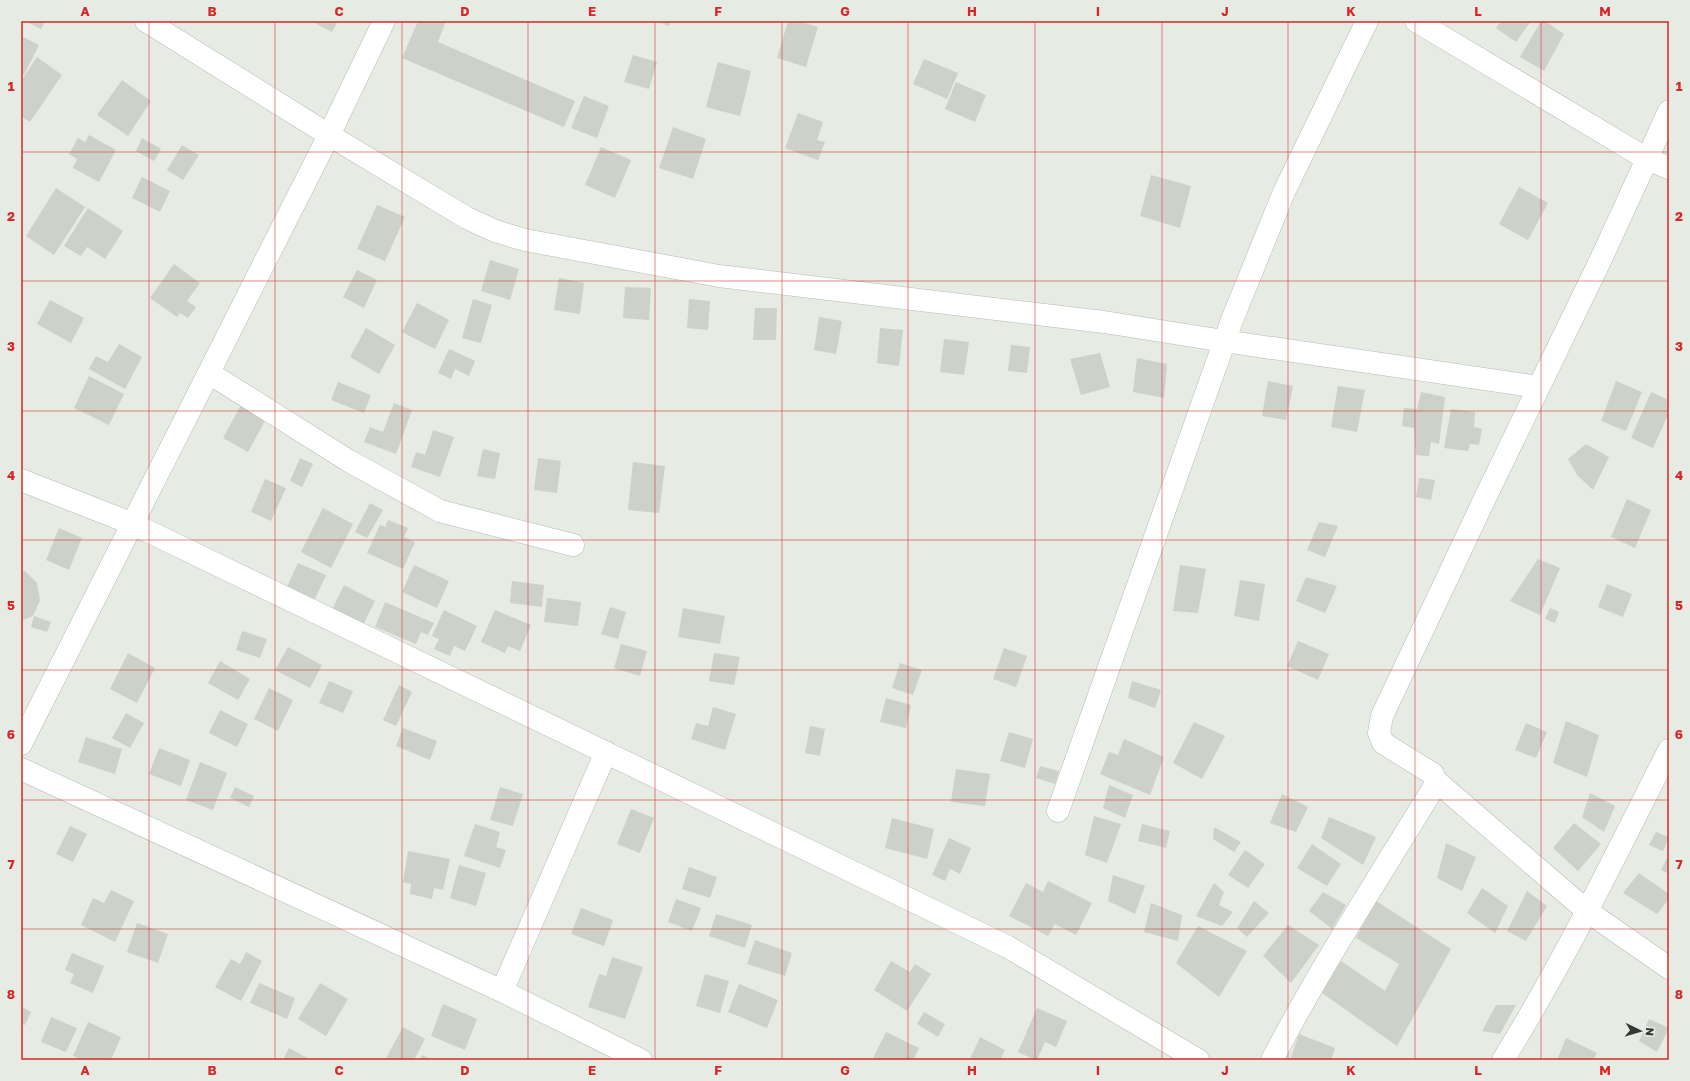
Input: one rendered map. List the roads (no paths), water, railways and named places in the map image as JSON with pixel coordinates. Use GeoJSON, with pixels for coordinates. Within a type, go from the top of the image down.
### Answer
{"type":"FeatureCollection","features":[{"type":"Feature","properties":{"kind":"street"},"geometry":{"type":"LineString","coordinates":[[146,21],[329,135],[467,218],[495,232],[525,240],[719,276],[1104,322],[1224,342],[1538,387]]}},
{"type":"Feature","properties":{"kind":"street"},"geometry":{"type":"LineString","coordinates":[[21,744],[329,135],[384,21]]}},
{"type":"Feature","properties":{"kind":"street"},"geometry":{"type":"LineString","coordinates":[[1058,811],[1224,342],[1284,192],[1367,21]]}},
{"type":"Feature","properties":{"kind":"street"},"geometry":{"type":"LineString","coordinates":[[1416,21],[1647,159],[1669,168]]}},
{"type":"Feature","properties":{"kind":"street"},"geometry":{"type":"LineString","coordinates":[[1272,1060],[1291,1024],[1336,948],[1434,787],[1435,780],[1433,774],[1383,743],[1379,733],[1382,716],[1538,387],[1601,259],[1669,111]]}},
{"type":"Feature","properties":{"kind":"street"},"geometry":{"type":"LineString","coordinates":[[209,373],[349,461],[440,511],[573,545]]}},
{"type":"Feature","properties":{"kind":"street"},"geometry":{"type":"LineString","coordinates":[[21,480],[132,524],[1008,947],[1198,1060]]}},
{"type":"Feature","properties":{"kind":"street"},"geometry":{"type":"LineString","coordinates":[[1503,1060],[1528,1020],[1587,911],[1669,750]]}},
{"type":"Feature","properties":{"kind":"street"},"geometry":{"type":"LineString","coordinates":[[502,991],[606,752]]}},
{"type":"Feature","properties":{"kind":"street"},"geometry":{"type":"LineString","coordinates":[[21,769],[502,991],[641,1060]]}},
{"type":"Feature","properties":{"kind":"street"},"geometry":{"type":"LineString","coordinates":[[1435,780],[1587,911],[1669,968]]}}]}
